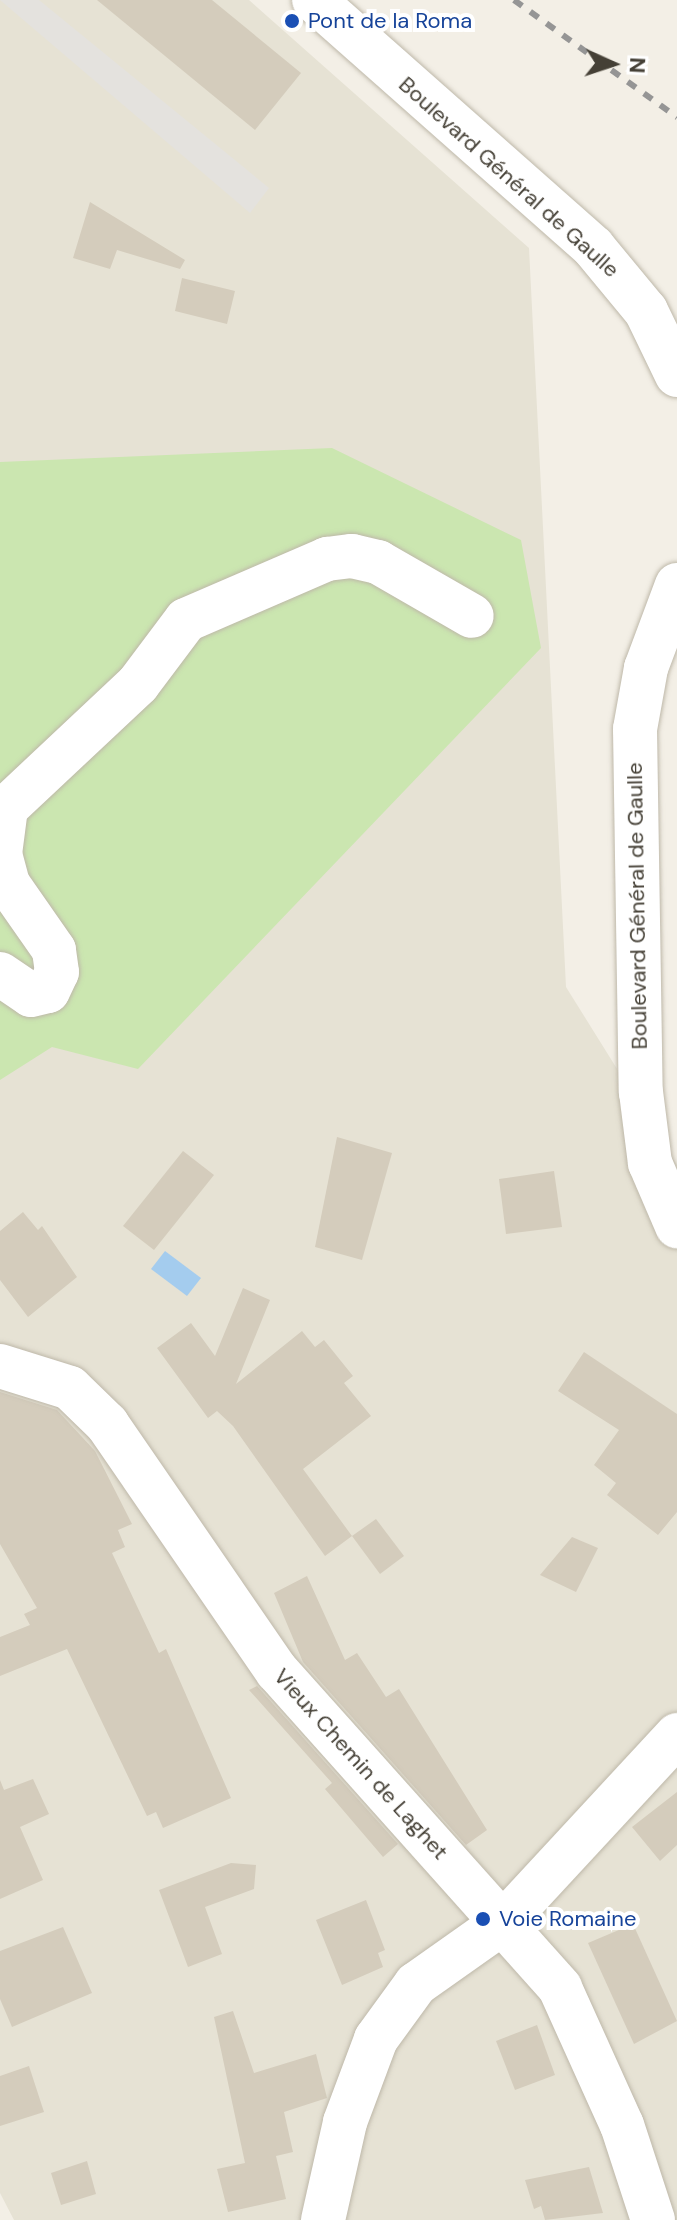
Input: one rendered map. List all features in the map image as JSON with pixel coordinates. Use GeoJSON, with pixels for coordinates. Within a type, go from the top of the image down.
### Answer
{"type":"FeatureCollection","features":[{"type":"Feature","properties":{"kind":"street","name":"Boulevard Général de Gaulle"},"geometry":{"type":"LineString","coordinates":[[314,0],[603,257],[646,311],[677,375]]}},
{"type":"Feature","properties":{"kind":"street"},"geometry":{"type":"LineString","coordinates":[[0,974],[31,995],[48,991],[57,972],[54,950],[8,884],[0,854],[6,808],[138,684],[186,620],[352,556],[378,562],[472,616]]}},
{"type":"Feature","properties":{"kind":"street","name":"Boulevard Général de Gaulle"},"geometry":{"type":"LineString","coordinates":[[677,585],[646,668],[635,729],[641,1092],[650,1163],[677,1226]]}},
{"type":"Feature","properties":{"kind":"street","name":"Vieux Chemin de Laghet"},"geometry":{"type":"LineString","coordinates":[[0,1366],[70,1388],[107,1424],[277,1671],[504,1922],[581,2024],[653,2220]]}},
{"type":"Feature","properties":{"kind":"street"},"geometry":{"type":"LineString","coordinates":[[323,2220],[345,2122],[376,2039],[416,1984],[504,1922],[677,1735]]}},
{"type":"Feature","properties":{"kind":"shaded area"},"geometry":{"type":"Polygon","coordinates":[[[0,0],[249,0],[529,248],[566,987],[677,1165],[677,2220],[14,2220],[0,2193],[0,0]]]}},
{"type":"Feature","properties":{"kind":"shaded area"},"geometry":{"type":"Polygon","coordinates":[[[0,0],[39,0],[269,188],[250,213],[0,0]]]}},
{"type":"Feature","properties":{"kind":"green space"},"geometry":{"type":"Polygon","coordinates":[[[332,448],[521,540],[541,648],[138,1069],[52,1047],[0,1080],[0,462],[332,448]]]}},
{"type":"Feature","properties":{"kind":"water"},"geometry":{"type":"Polygon","coordinates":[[[165,1251],[201,1278],[187,1296],[151,1269],[165,1251]]]}},
{"type":"Feature","properties":{"kind":"building"},"geometry":{"type":"Polygon","coordinates":[[[97,0],[212,0],[301,73],[255,130],[97,0]]]}},
{"type":"Feature","properties":{"kind":"building"},"geometry":{"type":"Polygon","coordinates":[[[90,202],[185,260],[180,269],[117,250],[110,269],[73,258],[90,202]]]}},
{"type":"Feature","properties":{"kind":"building"},"geometry":{"type":"Polygon","coordinates":[[[182,278],[235,291],[227,324],[175,311],[182,278]]]}},
{"type":"Feature","properties":{"kind":"building"},"geometry":{"type":"Polygon","coordinates":[[[337,1137],[392,1153],[362,1260],[315,1247],[337,1137]]]}},
{"type":"Feature","properties":{"kind":"building"},"geometry":{"type":"Polygon","coordinates":[[[183,1151],[214,1175],[154,1250],[123,1226],[183,1151]]]}},
{"type":"Feature","properties":{"kind":"building"},"geometry":{"type":"Polygon","coordinates":[[[554,1171],[562,1227],[506,1234],[499,1179],[554,1171]]]}},
{"type":"Feature","properties":{"kind":"building"},"geometry":{"type":"Polygon","coordinates":[[[23,1212],[38,1230],[42,1226],[77,1277],[28,1317],[0,1280],[0,1231],[23,1212]]]}},
{"type":"Feature","properties":{"kind":"building"},"geometry":{"type":"Polygon","coordinates":[[[243,1288],[270,1300],[236,1384],[302,1331],[315,1347],[324,1340],[353,1376],[344,1383],[371,1416],[303,1469],[352,1536],[325,1556],[233,1426],[217,1411],[208,1418],[157,1348],[191,1323],[215,1356],[243,1288]]]}},
{"type":"Feature","properties":{"kind":"building"},"geometry":{"type":"Polygon","coordinates":[[[584,1352],[677,1414],[677,1512],[658,1535],[607,1495],[616,1483],[594,1465],[619,1430],[558,1391],[584,1352]]]}},
{"type":"Feature","properties":{"kind":"building"},"geometry":{"type":"Polygon","coordinates":[[[0,1392],[57,1410],[95,1451],[132,1524],[118,1530],[125,1547],[112,1553],[159,1653],[166,1649],[231,1798],[163,1828],[156,1812],[147,1816],[67,1649],[0,1676],[0,1637],[30,1625],[24,1614],[37,1608],[0,1544],[0,1392]]]}},
{"type":"Feature","properties":{"kind":"building"},"geometry":{"type":"Polygon","coordinates":[[[376,1519],[404,1556],[380,1574],[352,1536],[376,1519]]]}},
{"type":"Feature","properties":{"kind":"building"},"geometry":{"type":"Polygon","coordinates":[[[572,1537],[598,1548],[576,1592],[540,1575],[572,1537]]]}},
{"type":"Feature","properties":{"kind":"building"},"geometry":{"type":"Polygon","coordinates":[[[307,1576],[345,1660],[357,1653],[386,1697],[399,1689],[487,1830],[466,1845],[303,1662],[274,1593],[307,1576]]]}},
{"type":"Feature","properties":{"kind":"building"},"geometry":{"type":"Polygon","coordinates":[[[257,1686],[398,1844],[383,1857],[325,1789],[332,1783],[249,1690],[257,1686]]]}},
{"type":"Feature","properties":{"kind":"building"},"geometry":{"type":"Polygon","coordinates":[[[33,1779],[49,1814],[20,1827],[43,1880],[0,1899],[0,1780],[4,1790],[33,1779]]]}},
{"type":"Feature","properties":{"kind":"building"},"geometry":{"type":"Polygon","coordinates":[[[677,1792],[677,1845],[660,1861],[632,1827],[677,1792]]]}},
{"type":"Feature","properties":{"kind":"building"},"geometry":{"type":"Polygon","coordinates":[[[231,1863],[256,1865],[254,1889],[205,1907],[222,1954],[188,1967],[159,1890],[231,1863]]]}},
{"type":"Feature","properties":{"kind":"building"},"geometry":{"type":"Polygon","coordinates":[[[366,1900],[385,1950],[378,1953],[383,1967],[342,1985],[316,1920],[366,1900]]]}},
{"type":"Feature","properties":{"kind":"building"},"geometry":{"type":"Polygon","coordinates":[[[633,1924],[677,2021],[634,2044],[588,1943],[633,1924]]]}},
{"type":"Feature","properties":{"kind":"building"},"geometry":{"type":"Polygon","coordinates":[[[63,1927],[92,1993],[12,2027],[0,1999],[0,1951],[63,1927]]]}},
{"type":"Feature","properties":{"kind":"building"},"geometry":{"type":"Polygon","coordinates":[[[233,2011],[254,2073],[316,2054],[327,2098],[284,2112],[293,2152],[276,2156],[286,2199],[228,2212],[217,2169],[245,2163],[214,2017],[233,2011]]]}},
{"type":"Feature","properties":{"kind":"building"},"geometry":{"type":"Polygon","coordinates":[[[537,2025],[555,2075],[515,2090],[496,2041],[537,2025]]]}},
{"type":"Feature","properties":{"kind":"building"},"geometry":{"type":"Polygon","coordinates":[[[29,2066],[44,2112],[0,2126],[0,2076],[29,2066]]]}},
{"type":"Feature","properties":{"kind":"building"},"geometry":{"type":"Polygon","coordinates":[[[87,2161],[96,2194],[61,2205],[51,2173],[87,2161]]]}},
{"type":"Feature","properties":{"kind":"building"},"geometry":{"type":"Polygon","coordinates":[[[589,2167],[603,2213],[545,2220],[541,2206],[534,2209],[525,2180],[589,2167]]]}},
{"type":"Feature","properties":{"kind":"railway"},"geometry":{"type":"LineString","coordinates":[[514,0],[677,117]]}},
{"type":"Feature","properties":{"kind":"place","name":"Pont de la Roma"},"geometry":{"type":"Point","coordinates":[292,21]}},
{"type":"Feature","properties":{"kind":"place","name":"Voie Romaine"},"geometry":{"type":"Point","coordinates":[483,1919]}}]}
